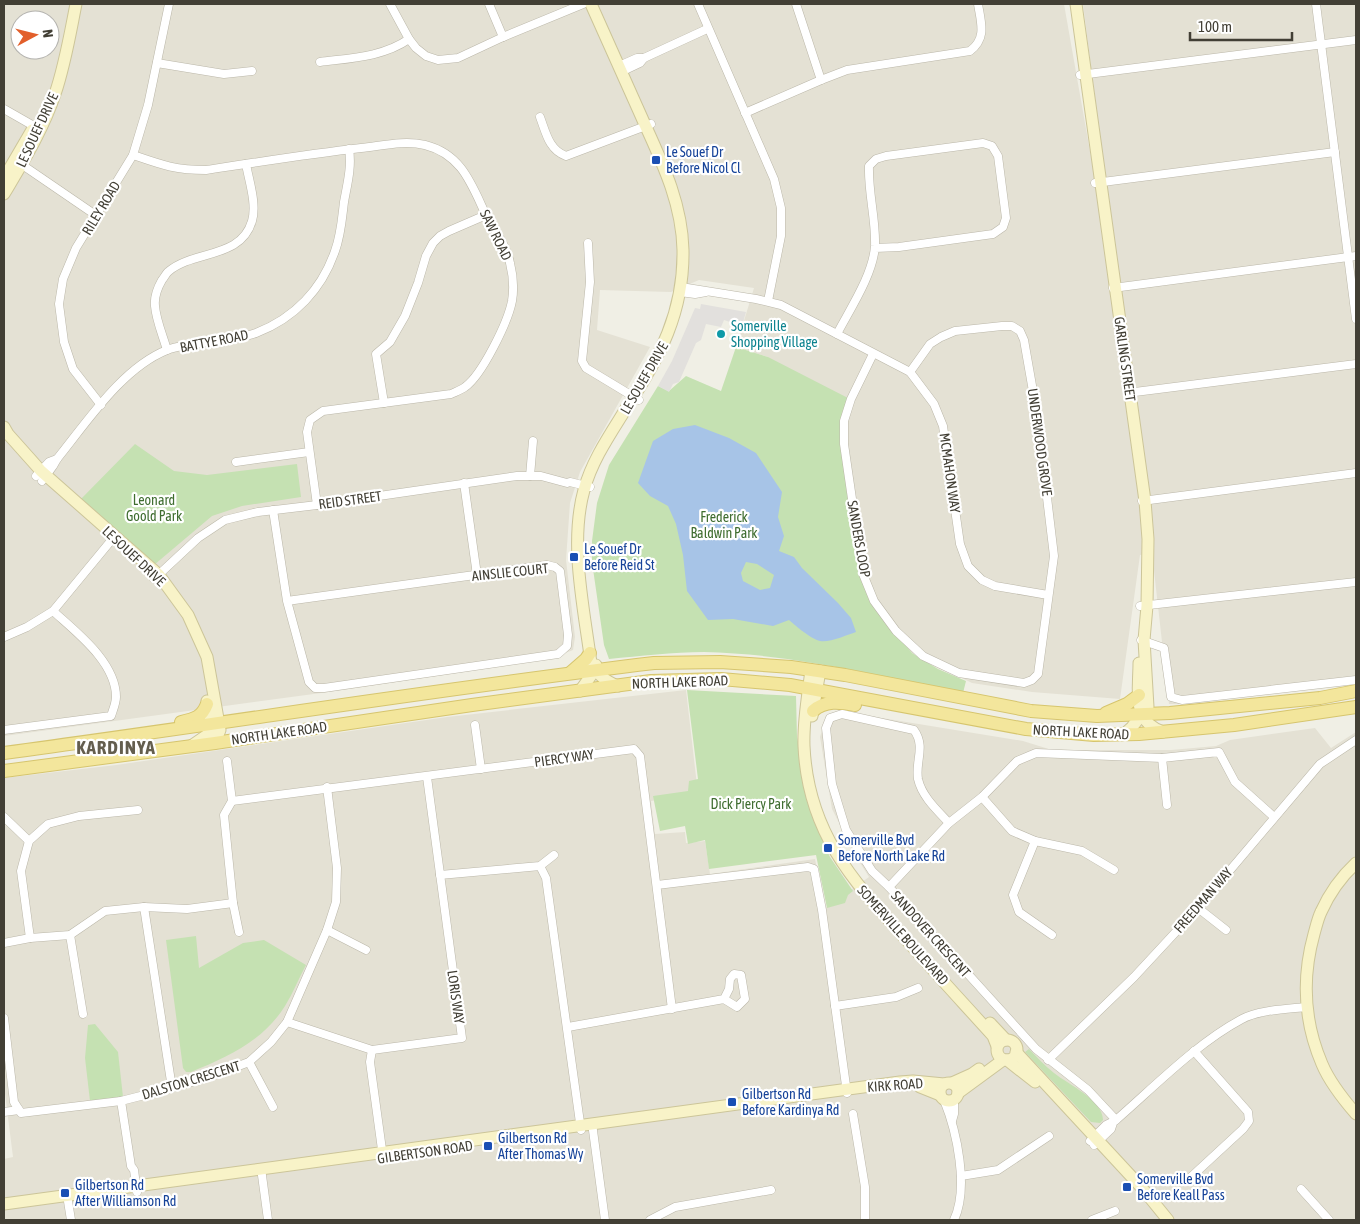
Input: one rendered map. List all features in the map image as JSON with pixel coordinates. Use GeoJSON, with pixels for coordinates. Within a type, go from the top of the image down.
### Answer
{"type":"FeatureCollection","features":[{"type":"Feature","properties":{"kind":"main road"},"geometry":{"type":"LineString","coordinates":[[570,673],[590,653]]}},
{"type":"Feature","properties":{"kind":"main road","name":"NORTH LAKE ROAD"},"geometry":{"type":"LineString","coordinates":[[4,753],[216,726],[470,686],[654,663],[720,662],[815,670],[1031,711],[1097,716],[1142,715],[1320,698],[1356,691]]}},
{"type":"Feature","properties":{"kind":"main road","name":"NORTH LAKE ROAD"},"geometry":{"type":"LineString","coordinates":[[4,771],[651,681],[721,679],[813,688],[1026,729],[1094,735],[1123,735],[1234,725],[1356,707]]}},
{"type":"Feature","properties":{"kind":"main road"},"geometry":{"type":"LineString","coordinates":[[1097,716],[1127,704],[1139,695]]}},
{"type":"Feature","properties":{"kind":"main road"},"geometry":{"type":"LineString","coordinates":[[813,711],[822,704],[834,702],[906,711],[920,709]]}},
{"type":"Feature","properties":{"kind":"main road"},"geometry":{"type":"LineString","coordinates":[[136,735],[162,725],[195,719],[203,714],[207,704]]}},
{"type":"Feature","properties":{"kind":"main road"},"geometry":{"type":"LineString","coordinates":[[216,726],[225,733],[282,726],[304,730]]}},
{"type":"Feature","properties":{"kind":"street","name":"LE SOUEF DRIVE"},"geometry":{"type":"LineString","coordinates":[[37,128],[64,40],[72,4]]}},
{"type":"Feature","properties":{"kind":"street","name":"LE SOUEF DRIVE"},"geometry":{"type":"LineString","coordinates":[[4,194],[18,162],[55,94],[69,42],[76,4]]}},
{"type":"Feature","properties":{"kind":"street","name":"RILEY ROAD"},"geometry":{"type":"LineString","coordinates":[[101,405],[73,369],[64,342],[59,304],[63,279],[76,248],[133,154],[148,105],[170,4]]}},
{"type":"Feature","properties":{"kind":"street"},"geometry":{"type":"LineString","coordinates":[[390,4],[408,38],[416,48],[426,56],[438,60],[458,58],[582,4]]}},
{"type":"Feature","properties":{"kind":"street"},"geometry":{"type":"LineString","coordinates":[[489,4],[503,37]]}},
{"type":"Feature","properties":{"kind":"street","name":"LE SOUEF DRIVE"},"geometry":{"type":"LineString","coordinates":[[591,4],[623,67]]}},
{"type":"Feature","properties":{"kind":"street","name":"LE SOUEF DRIVE"},"geometry":{"type":"LineString","coordinates":[[595,670],[591,663],[578,552],[578,530],[587,489],[608,436],[637,398],[662,350],[683,290],[683,249],[679,215],[666,171],[598,4]]}},
{"type":"Feature","properties":{"kind":"street"},"geometry":{"type":"LineString","coordinates":[[698,4],[774,180],[780,208],[781,236],[768,301]]}},
{"type":"Feature","properties":{"kind":"street"},"geometry":{"type":"LineString","coordinates":[[796,4],[821,80]]}},
{"type":"Feature","properties":{"kind":"street"},"geometry":{"type":"LineString","coordinates":[[745,113],[847,70],[970,51],[979,44],[982,32],[978,4]]}},
{"type":"Feature","properties":{"kind":"street","name":"GARLING STREET"},"geometry":{"type":"LineString","coordinates":[[1070,4],[1083,75]]}},
{"type":"Feature","properties":{"kind":"street","name":"GARLING STREET"},"geometry":{"type":"LineString","coordinates":[[1076,4],[1083,75],[1148,539],[1138,707],[1142,715]]}},
{"type":"Feature","properties":{"kind":"street"},"geometry":{"type":"LineString","coordinates":[[1316,4],[1335,152],[1353,257],[1356,319]]}},
{"type":"Feature","properties":{"kind":"street"},"geometry":{"type":"LineString","coordinates":[[623,67],[637,58],[644,58],[708,28]]}},
{"type":"Feature","properties":{"kind":"street"},"geometry":{"type":"LineString","coordinates":[[320,62],[372,55],[385,51],[408,38]]}},
{"type":"Feature","properties":{"kind":"street"},"geometry":{"type":"LineString","coordinates":[[1083,75],[1356,40]]}},
{"type":"Feature","properties":{"kind":"street"},"geometry":{"type":"LineString","coordinates":[[157,63],[224,74],[252,71]]}},
{"type":"Feature","properties":{"kind":"street"},"geometry":{"type":"LineString","coordinates":[[4,109],[37,128]]}},
{"type":"Feature","properties":{"kind":"street"},"geometry":{"type":"LineString","coordinates":[[540,117],[552,148],[566,156],[648,125]]}},
{"type":"Feature","properties":{"kind":"street","name":"SAW ROAD"},"geometry":{"type":"LineString","coordinates":[[133,154],[168,167],[206,170],[349,149],[413,143],[437,149],[452,158],[471,180],[486,215],[505,246],[511,265],[513,288],[508,315],[477,373],[465,387],[451,394],[323,412],[310,420],[307,432],[317,505]]}},
{"type":"Feature","properties":{"kind":"street"},"geometry":{"type":"LineString","coordinates":[[837,334],[867,277],[875,248],[868,179],[869,166],[876,159],[886,156],[983,143],[992,146],[998,156],[1006,218],[1003,227],[993,234],[898,247],[875,248]]}},
{"type":"Feature","properties":{"kind":"street","name":"BATTYE ROAD"},"geometry":{"type":"LineString","coordinates":[[41,476],[49,462],[57,459],[101,405],[138,367],[167,350],[232,340],[256,333],[291,314],[308,299],[323,279],[336,250],[350,170],[349,149]]}},
{"type":"Feature","properties":{"kind":"street"},"geometry":{"type":"LineString","coordinates":[[1098,183],[1335,152]]}},
{"type":"Feature","properties":{"kind":"street","name":"LE SOUEF DRIVE"},"geometry":{"type":"LineString","coordinates":[[4,178],[18,162]]}},
{"type":"Feature","properties":{"kind":"street"},"geometry":{"type":"LineString","coordinates":[[18,162],[97,216]]}},
{"type":"Feature","properties":{"kind":"street"},"geometry":{"type":"LineString","coordinates":[[167,350],[154,305],[158,287],[169,272],[185,262],[223,251],[247,233],[254,207],[246,164]]}},
{"type":"Feature","properties":{"kind":"street"},"geometry":{"type":"LineString","coordinates":[[384,402],[376,354],[390,342],[405,316],[426,256],[433,243],[440,236],[486,215]]}},
{"type":"Feature","properties":{"kind":"street"},"geometry":{"type":"LineString","coordinates":[[588,243],[590,282],[582,361],[586,368],[637,398]]}},
{"type":"Feature","properties":{"kind":"street"},"geometry":{"type":"LineString","coordinates":[[1112,288],[1353,257]]}},
{"type":"Feature","properties":{"kind":"street","name":"MCMAHON WAY"},"geometry":{"type":"LineString","coordinates":[[683,290],[701,289],[706,292],[768,301],[780,305],[910,372],[934,404],[943,426],[960,544],[968,566],[982,580],[995,586],[1048,595]]}},
{"type":"Feature","properties":{"kind":"street","name":"UNDERWOOD GROVE"},"geometry":{"type":"LineString","coordinates":[[910,372],[930,344],[955,331],[1012,326],[1020,331],[1024,340],[1037,414],[1054,556],[1038,674],[1032,680]]}},
{"type":"Feature","properties":{"kind":"street","name":"SANDERS LOOP"},"geometry":{"type":"LineString","coordinates":[[874,354],[851,399],[844,421],[844,444],[863,574],[874,602],[896,630],[923,656],[959,673],[1024,683],[1032,680]]}},
{"type":"Feature","properties":{"kind":"street"},"geometry":{"type":"LineString","coordinates":[[1128,392],[1356,364]]}},
{"type":"Feature","properties":{"kind":"street","name":"LE SOUEF DRIVE"},"geometry":{"type":"LineString","coordinates":[[4,427],[41,476]]}},
{"type":"Feature","properties":{"kind":"street","name":"LE SOUEF DRIVE"},"geometry":{"type":"LineString","coordinates":[[4,438],[41,476],[156,577],[188,616],[207,657],[216,726]]}},
{"type":"Feature","properties":{"kind":"street"},"geometry":{"type":"LineString","coordinates":[[530,476],[533,441]]}},
{"type":"Feature","properties":{"kind":"street"},"geometry":{"type":"LineString","coordinates":[[236,462],[309,452]]}},
{"type":"Feature","properties":{"kind":"street"},"geometry":{"type":"LineString","coordinates":[[1143,501],[1356,473]]}},
{"type":"Feature","properties":{"kind":"street","name":"REID STREET"},"geometry":{"type":"LineString","coordinates":[[156,577],[198,538],[225,520],[273,510],[464,483],[530,476],[540,476],[566,483],[569,486],[587,489]]}},
{"type":"Feature","properties":{"kind":"street"},"geometry":{"type":"LineString","coordinates":[[464,483],[477,575]]}},
{"type":"Feature","properties":{"kind":"street","name":"LE SOUEF DRIVE"},"geometry":{"type":"LineString","coordinates":[[587,489],[583,554],[597,661],[595,670]]}},
{"type":"Feature","properties":{"kind":"street"},"geometry":{"type":"LineString","coordinates":[[273,510],[288,601]]}},
{"type":"Feature","properties":{"kind":"street"},"geometry":{"type":"LineString","coordinates":[[4,636],[28,627],[53,611],[112,540]]}},
{"type":"Feature","properties":{"kind":"street","name":"AINSLIE COURT"},"geometry":{"type":"LineString","coordinates":[[547,565],[555,567],[560,571],[568,635],[567,646],[558,654],[324,688],[314,688],[309,682],[288,601],[477,575],[547,565]]}},
{"type":"Feature","properties":{"kind":"street","name":"LE SOUEF DRIVE"},"geometry":{"type":"LineString","coordinates":[[156,577],[184,618],[198,650],[201,658],[207,704],[216,726]]}},
{"type":"Feature","properties":{"kind":"street"},"geometry":{"type":"LineString","coordinates":[[1144,606],[1356,582]]}},
{"type":"Feature","properties":{"kind":"street"},"geometry":{"type":"LineString","coordinates":[[4,730],[111,716],[116,697],[112,680],[102,659],[84,639],[53,611]]}},
{"type":"Feature","properties":{"kind":"street"},"geometry":{"type":"LineString","coordinates":[[1141,640],[1164,648],[1171,697],[1182,700],[1356,680]]}},
{"type":"Feature","properties":{"kind":"street","name":"GARLING STREET"},"geometry":{"type":"LineString","coordinates":[[1123,735],[1148,707],[1141,640]]}},
{"type":"Feature","properties":{"kind":"street"},"geometry":{"type":"LineString","coordinates":[[580,691],[595,670],[606,681],[618,686]]}},
{"type":"Feature","properties":{"kind":"street","name":"SOMERVILLE BOULEVARD"},"geometry":{"type":"LineString","coordinates":[[815,670],[813,711],[809,737],[814,781],[826,820],[855,872],[1002,1052],[1039,1085],[1142,1188],[1168,1220]]}},
{"type":"Feature","properties":{"kind":"street","name":"SOMERVILLE BOULEVARD"},"geometry":{"type":"LineString","coordinates":[[813,688],[804,726],[804,748],[810,790],[826,836],[842,865],[872,902],[993,1036],[1002,1052]]}},
{"type":"Feature","properties":{"kind":"street"},"geometry":{"type":"LineString","coordinates":[[889,887],[872,871],[846,830],[832,784],[826,728],[830,718],[842,714],[914,730],[920,739],[918,779],[926,798],[950,823]]}},
{"type":"Feature","properties":{"kind":"street"},"geometry":{"type":"LineString","coordinates":[[1142,715],[1150,726],[1163,732]]}},
{"type":"Feature","properties":{"kind":"street"},"geometry":{"type":"LineString","coordinates":[[475,725],[481,769]]}},
{"type":"Feature","properties":{"kind":"street"},"geometry":{"type":"LineString","coordinates":[[215,743],[216,726]]}},
{"type":"Feature","properties":{"kind":"street"},"geometry":{"type":"LineString","coordinates":[[191,746],[210,733],[216,726]]}},
{"type":"Feature","properties":{"kind":"street","name":"FREEDMAN WAY"},"geometry":{"type":"LineString","coordinates":[[1048,1060],[1134,977],[1198,908],[1320,764],[1356,740]]}},
{"type":"Feature","properties":{"kind":"street","name":"PIERCY WAY"},"geometry":{"type":"LineString","coordinates":[[232,801],[326,787],[427,777],[634,749],[640,756],[672,1009]]}},
{"type":"Feature","properties":{"kind":"street","name":"SANDOVER CRESCENT"},"geometry":{"type":"LineString","coordinates":[[1114,1122],[1088,1090],[1036,1049],[889,887],[950,823],[982,797],[1017,761],[1036,753],[1162,758],[1219,752],[1235,782],[1274,817]]}},
{"type":"Feature","properties":{"kind":"street"},"geometry":{"type":"LineString","coordinates":[[1162,758],[1167,805]]}},
{"type":"Feature","properties":{"kind":"street"},"geometry":{"type":"LineString","coordinates":[[227,761],[232,801],[224,815],[234,903],[240,932]]}},
{"type":"Feature","properties":{"kind":"street","name":"LORIS WAY"},"geometry":{"type":"LineString","coordinates":[[287,1022],[372,1050],[462,1038],[427,777]]}},
{"type":"Feature","properties":{"kind":"street","name":"DALSTON CRESCENT"},"geometry":{"type":"LineString","coordinates":[[4,1112],[19,1110],[21,1113],[121,1101],[172,1088],[249,1062],[270,1042],[287,1022],[327,930],[336,902],[337,868],[326,787]]}},
{"type":"Feature","properties":{"kind":"street"},"geometry":{"type":"LineString","coordinates":[[982,797],[1012,831],[1035,841],[1082,851],[1114,870]]}},
{"type":"Feature","properties":{"kind":"street"},"geometry":{"type":"LineString","coordinates":[[30,938],[21,871],[29,841],[48,824],[79,816],[138,810]]}},
{"type":"Feature","properties":{"kind":"street"},"geometry":{"type":"LineString","coordinates":[[4,817],[29,841]]}},
{"type":"Feature","properties":{"kind":"street"},"geometry":{"type":"LineString","coordinates":[[1035,841],[1013,895],[1018,912],[1052,935]]}},
{"type":"Feature","properties":{"kind":"street"},"geometry":{"type":"LineString","coordinates":[[440,875],[540,866],[554,854]]}},
{"type":"Feature","properties":{"kind":"street"},"geometry":{"type":"LineString","coordinates":[[1356,863],[1344,875],[1320,912],[1310,949],[1306,980],[1306,1007],[1312,1035],[1322,1065],[1336,1090],[1356,1114]]}},
{"type":"Feature","properties":{"kind":"street"},"geometry":{"type":"LineString","coordinates":[[540,866],[546,878],[568,1027],[580,1127]]}},
{"type":"Feature","properties":{"kind":"street"},"geometry":{"type":"LineString","coordinates":[[657,885],[812,867],[816,872],[847,1092]]}},
{"type":"Feature","properties":{"kind":"street"},"geometry":{"type":"LineString","coordinates":[[4,943],[30,938],[70,935],[105,911],[144,907],[187,909],[234,903]]}},
{"type":"Feature","properties":{"kind":"street"},"geometry":{"type":"LineString","coordinates":[[144,907],[172,1088]]}},
{"type":"Feature","properties":{"kind":"street"},"geometry":{"type":"LineString","coordinates":[[1198,908],[1226,930]]}},
{"type":"Feature","properties":{"kind":"street"},"geometry":{"type":"LineString","coordinates":[[327,930],[366,950]]}},
{"type":"Feature","properties":{"kind":"street"},"geometry":{"type":"LineString","coordinates":[[70,935],[83,1014]]}},
{"type":"Feature","properties":{"kind":"street"},"geometry":{"type":"LineString","coordinates":[[835,1006],[896,997],[918,988]]}},
{"type":"Feature","properties":{"kind":"street"},"geometry":{"type":"LineString","coordinates":[[568,1027],[724,998]]}},
{"type":"Feature","properties":{"kind":"street"},"geometry":{"type":"LineString","coordinates":[[1095,1141],[1106,1125],[1114,1122],[1194,1050],[1244,1018],[1280,1009],[1306,1007]]}},
{"type":"Feature","properties":{"kind":"street"},"geometry":{"type":"LineString","coordinates":[[4,1018],[14,1102],[19,1110]]}},
{"type":"Feature","properties":{"kind":"street","name":"SOMERVILLE BOULEVARD"},"geometry":{"type":"LineString","coordinates":[[1002,1052],[1014,1044],[1016,1052],[1095,1141],[1160,1220]]}},
{"type":"Feature","properties":{"kind":"street"},"geometry":{"type":"LineString","coordinates":[[372,1050],[370,1062],[383,1155]]}},
{"type":"Feature","properties":{"kind":"street"},"geometry":{"type":"LineString","coordinates":[[1191,1176],[1243,1129],[1249,1121],[1248,1112],[1194,1050]]}},
{"type":"Feature","properties":{"kind":"street"},"geometry":{"type":"LineString","coordinates":[[954,1220],[957,1213],[962,1176],[952,1121],[954,1114],[949,1092],[1002,1052],[1013,1058],[1016,1052]]}},
{"type":"Feature","properties":{"kind":"street"},"geometry":{"type":"LineString","coordinates":[[249,1062],[274,1107]]}},
{"type":"Feature","properties":{"kind":"street","name":"KIRK ROAD"},"geometry":{"type":"LineString","coordinates":[[847,1092],[916,1086],[949,1092]]}},
{"type":"Feature","properties":{"kind":"street","name":"GILBERTSON ROAD"},"geometry":{"type":"LineString","coordinates":[[4,1204],[68,1198],[847,1092]]}},
{"type":"Feature","properties":{"kind":"street"},"geometry":{"type":"LineString","coordinates":[[121,1101],[131,1166],[129,1171],[134,1189]]}},
{"type":"Feature","properties":{"kind":"street"},"geometry":{"type":"LineString","coordinates":[[853,1114],[865,1187],[865,1220]]}},
{"type":"Feature","properties":{"kind":"street"},"geometry":{"type":"LineString","coordinates":[[593,1126],[605,1220]]}},
{"type":"Feature","properties":{"kind":"street"},"geometry":{"type":"LineString","coordinates":[[962,1176],[998,1170],[1049,1136]]}},
{"type":"Feature","properties":{"kind":"street"},"geometry":{"type":"LineString","coordinates":[[262,1171],[268,1220]]}},
{"type":"Feature","properties":{"kind":"street"},"geometry":{"type":"LineString","coordinates":[[1301,1189],[1329,1220]]}},
{"type":"Feature","properties":{"kind":"street"},"geometry":{"type":"LineString","coordinates":[[650,1220],[675,1207],[771,1190]]}},
{"type":"Feature","properties":{"kind":"street"},"geometry":{"type":"LineString","coordinates":[[68,1198],[71,1220]]}},
{"type":"Feature","properties":{"kind":"street","name":"GILBERTSON ROAD"},"geometry":{"type":"LineString","coordinates":[[4,1210],[68,1198]]}},
{"type":"Feature","properties":{"kind":"street"},"geometry":{"type":"LineString","coordinates":[[1092,1220],[1115,1211]]}},
{"type":"Feature","properties":{"kind":"shaded area"},"geometry":{"type":"Polygon","coordinates":[[[4,4],[1064,4],[1132,390],[1083,4],[1356,4],[1356,681],[1188,704],[1169,704],[1152,553],[1140,555],[1120,699],[1032,692],[972,683],[912,653],[870,602],[768,357],[736,347],[754,288],[699,280],[671,292],[600,290],[597,330],[650,347],[580,472],[570,503],[566,560],[575,637],[573,650],[550,659],[336,691],[4,736],[4,4]]]}},
{"type":"Feature","properties":{"kind":"shaded area"},"geometry":{"type":"Polygon","coordinates":[[[701,304],[746,312],[742,326],[724,320],[721,327],[706,324],[701,340],[696,343],[679,382],[673,384],[669,392],[658,386],[672,361],[695,308],[700,309],[701,304]]]}},
{"type":"Feature","properties":{"kind":"shaded area"},"geometry":{"type":"Polygon","coordinates":[[[686,690],[698,794],[651,801],[655,834],[685,832],[686,843],[705,841],[710,874],[815,859],[825,908],[869,877],[832,809],[820,737],[826,716],[839,711],[1023,741],[1052,750],[1171,750],[1216,746],[1230,740],[1315,728],[1331,748],[1356,732],[1356,1220],[4,1220],[4,1159],[13,1157],[4,1086],[4,778],[116,765],[447,717],[686,690]]]}},
{"type":"Feature","properties":{"kind":"green space","name":"Frederick Baldwin Park"},"geometry":{"type":"Polygon","coordinates":[[[736,347],[768,357],[848,398],[840,424],[859,574],[870,602],[912,653],[938,669],[966,681],[963,693],[834,666],[770,657],[704,652],[668,653],[609,659],[604,645],[592,562],[592,541],[597,503],[609,465],[658,386],[669,391],[686,376],[721,391],[736,347]]]}},
{"type":"Feature","properties":{"kind":"green space","name":"Leonard Goold Park"},"geometry":{"type":"Polygon","coordinates":[[[135,444],[174,471],[207,475],[297,464],[301,497],[242,506],[212,516],[154,565],[81,499],[135,444]]]}},
{"type":"Feature","properties":{"kind":"green space","name":"Dick Piercy Park"},"geometry":{"type":"Polygon","coordinates":[[[687,690],[796,696],[797,737],[812,811],[830,857],[853,891],[848,895],[845,903],[827,908],[816,855],[709,869],[705,840],[688,844],[685,826],[660,831],[653,796],[688,791],[689,781],[698,779],[687,690]]]}},
{"type":"Feature","properties":{"kind":"green space"},"geometry":{"type":"Polygon","coordinates":[[[196,936],[199,968],[243,943],[264,940],[306,965],[285,1006],[266,1029],[231,1054],[191,1072],[186,1072],[183,1068],[166,940],[196,936]]]}},
{"type":"Feature","properties":{"kind":"green space"},"geometry":{"type":"Polygon","coordinates":[[[95,1024],[118,1052],[123,1097],[90,1101],[85,1058],[88,1025],[95,1024]]]}},
{"type":"Feature","properties":{"kind":"green space"},"geometry":{"type":"Polygon","coordinates":[[[1029,1049],[1054,1073],[1084,1094],[1097,1106],[1102,1113],[1103,1120],[1100,1123],[1091,1122],[1025,1052],[1029,1049]]]}},
{"type":"Feature","properties":{"kind":"water"},"geometry":{"type":"Polygon","coordinates":[[[695,425],[729,438],[756,453],[782,492],[778,517],[784,536],[779,551],[794,557],[802,568],[838,603],[851,618],[856,632],[828,641],[820,641],[812,638],[789,620],[773,626],[733,619],[708,620],[687,591],[683,555],[676,524],[668,506],[650,496],[638,483],[653,441],[673,429],[695,425]],[[746,562],[741,573],[743,581],[760,590],[770,588],[774,575],[757,564],[746,562]]]}},
{"type":"Feature","properties":{"kind":"place","name":"Le Souef Dr Before Nicol Cl"},"geometry":{"type":"Point","coordinates":[656,160]}},
{"type":"Feature","properties":{"kind":"place","name":"Somerville Shopping Village"},"geometry":{"type":"Point","coordinates":[721,334]}},
{"type":"Feature","properties":{"kind":"place","name":"Le Souef Dr Before Reid St"},"geometry":{"type":"Point","coordinates":[574,557]}},
{"type":"Feature","properties":{"kind":"place","name":"Somerville Bvd Before North Lake Rd"},"geometry":{"type":"Point","coordinates":[828,848]}},
{"type":"Feature","properties":{"kind":"place","name":"Gilbertson Rd Before Kardinya Rd"},"geometry":{"type":"Point","coordinates":[732,1102]}},
{"type":"Feature","properties":{"kind":"place","name":"Gilbertson Rd After Thomas Wy"},"geometry":{"type":"Point","coordinates":[488,1146]}},
{"type":"Feature","properties":{"kind":"place","name":"Somerville Bvd Before Keall Pass"},"geometry":{"type":"Point","coordinates":[1127,1187]}},
{"type":"Feature","properties":{"kind":"place","name":"Gilbertson Rd After Williamson Rd"},"geometry":{"type":"Point","coordinates":[65,1193]}},
{"type":"Feature","properties":{"kind":"district","name":"KARDINYA"},"geometry":{"type":"Point","coordinates":[116,747]}}]}
